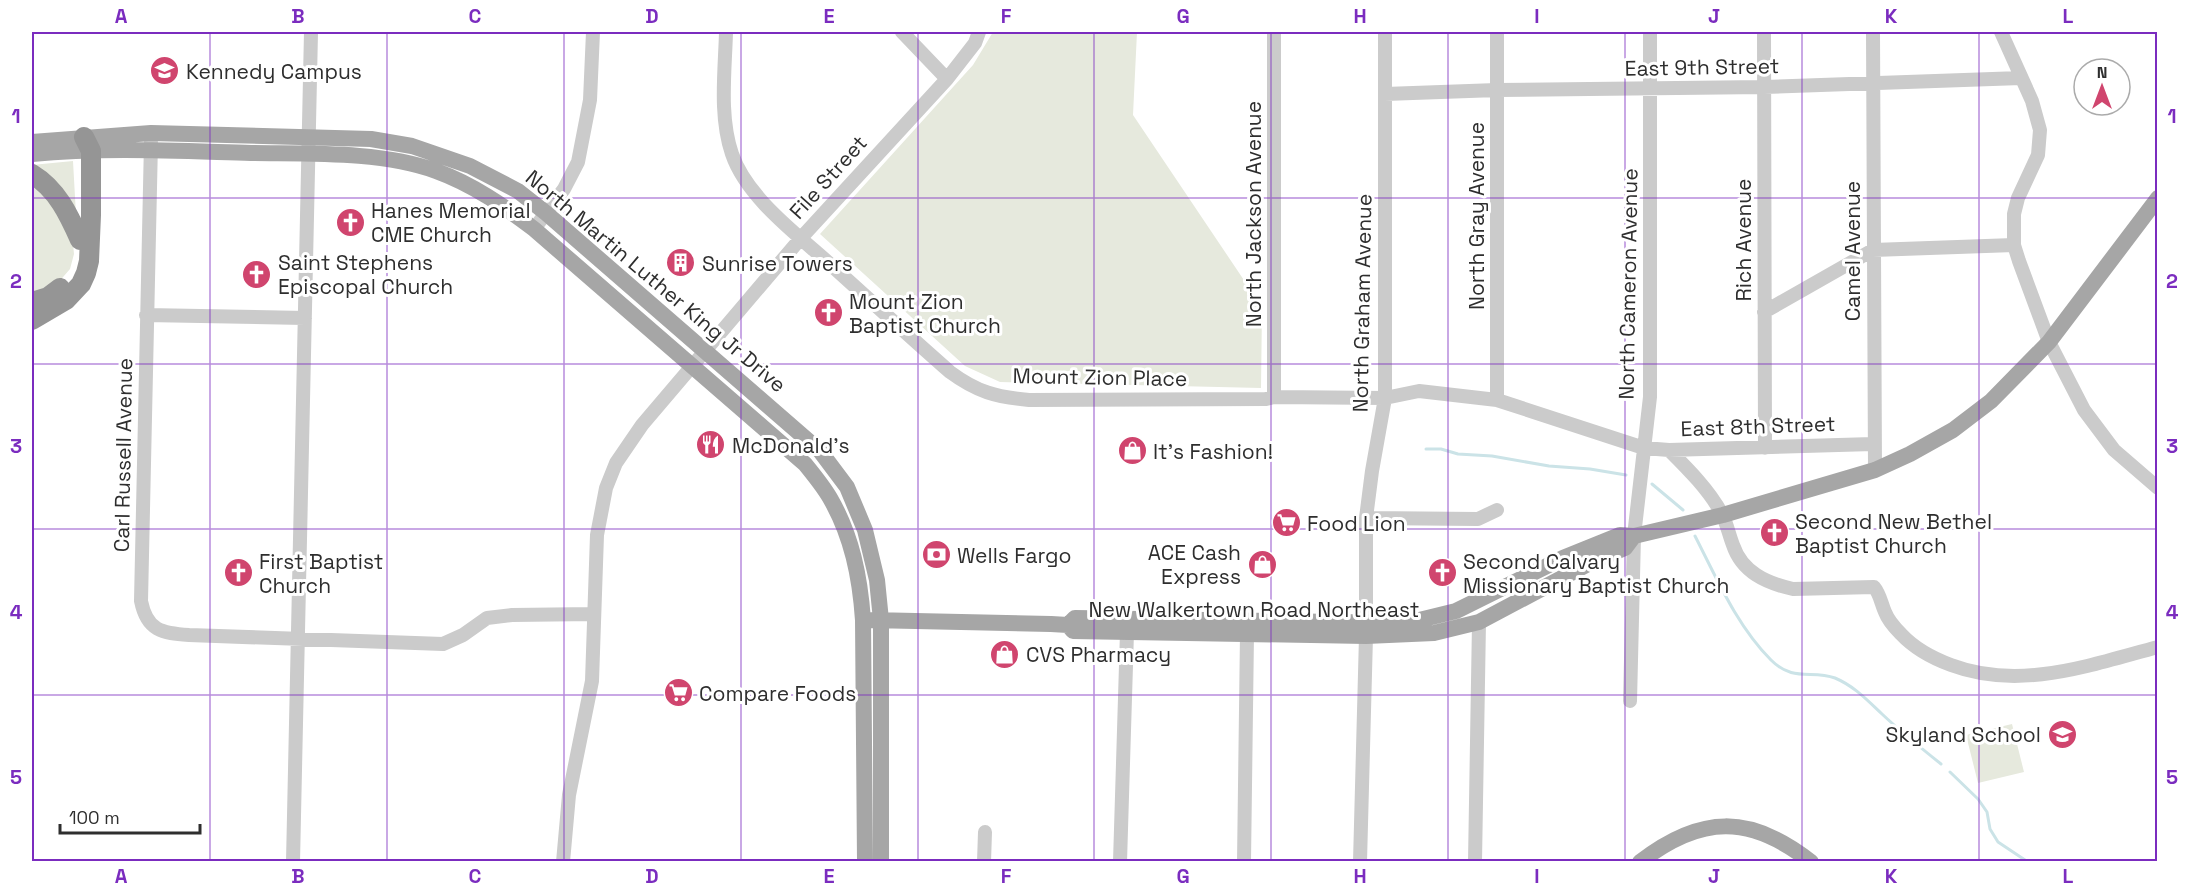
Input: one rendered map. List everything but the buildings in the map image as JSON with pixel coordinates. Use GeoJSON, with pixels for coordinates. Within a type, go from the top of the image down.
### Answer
{"type":"FeatureCollection","features":[{"type":"Feature","properties":{"kind":"highway"},"geometry":{"type":"LineString","coordinates":[[32,302],[55,292],[70,277],[77,261],[84,146]]}},
{"type":"Feature","properties":{"kind":"highway"},"geometry":{"type":"LineString","coordinates":[[32,320],[66,300],[81,284],[86,273],[90,249],[84,146]]}},
{"type":"Feature","properties":{"kind":"highway"},"geometry":{"type":"LineString","coordinates":[[32,174],[51,190],[61,203],[80,240]]}},
{"type":"Feature","properties":{"kind":"main road","name":"North Martin Luther King Jr Drive"},"geometry":{"type":"LineString","coordinates":[[32,154],[84,146],[151,142],[308,146],[371,140],[412,146],[470,166],[518,191],[546,213],[820,451],[847,487],[865,530],[877,580],[881,620],[881,861]]}},
{"type":"Feature","properties":{"kind":"main road","name":"North Martin Luther King Jr Drive"},"geometry":{"type":"LineString","coordinates":[[32,142],[84,146]]}},
{"type":"Feature","properties":{"kind":"main road","name":"North Martin Luther King Jr Drive"},"geometry":{"type":"LineString","coordinates":[[308,146],[435,171],[507,208],[805,464],[830,498],[849,536],[861,584],[865,861]]}},
{"type":"Feature","properties":{"kind":"main road","name":"New Walkertown Road Northeast"},"geometry":{"type":"LineString","coordinates":[[1068,625],[1073,631],[1247,634],[1366,630],[1407,623],[1456,611],[1620,535],[1634,536],[1723,515],[1875,470],[1953,430],[1991,401],[2049,342],[2157,198]]}},
{"type":"Feature","properties":{"kind":"main road","name":"New Walkertown Road Northeast"},"geometry":{"type":"LineString","coordinates":[[863,620],[1068,625],[1075,618],[1434,633],[1479,622],[1590,563],[1625,548],[1634,536]]}},
{"type":"Feature","properties":{"kind":"main road"},"geometry":{"type":"LineString","coordinates":[[1479,622],[1487,608],[1537,582],[1537,572]]}},
{"type":"Feature","properties":{"kind":"main road"},"geometry":{"type":"LineString","coordinates":[[1640,861],[1685,833],[1726,825],[1754,830],[1771,837],[1788,845],[1811,861]]}},
{"type":"Feature","properties":{"kind":"street"},"geometry":{"type":"LineString","coordinates":[[293,861],[311,32]]}},
{"type":"Feature","properties":{"kind":"street"},"geometry":{"type":"LineString","coordinates":[[534,229],[564,189],[578,162],[590,100],[593,32]]}},
{"type":"Feature","properties":{"kind":"street","name":"Mount Zion Place"},"geometry":{"type":"LineString","coordinates":[[726,32],[725,121],[732,154],[745,181],[801,238],[964,382],[995,396],[1029,400],[1385,398],[1419,391],[1497,400],[1644,448]]}},
{"type":"Feature","properties":{"kind":"street"},"geometry":{"type":"LineString","coordinates":[[902,32],[947,79]]}},
{"type":"Feature","properties":{"kind":"street","name":"File Street"},"geometry":{"type":"LineString","coordinates":[[563,861],[569,795],[592,681],[597,535],[606,488],[616,463],[640,428],[801,238],[947,79],[975,43],[979,32]]}},
{"type":"Feature","properties":{"kind":"street","name":"North Jackson Avenue"},"geometry":{"type":"LineString","coordinates":[[1274,32],[1274,397]]}},
{"type":"Feature","properties":{"kind":"street","name":"North Graham Avenue"},"geometry":{"type":"LineString","coordinates":[[1360,861],[1366,630],[1366,518],[1385,398],[1385,32]]}},
{"type":"Feature","properties":{"kind":"street","name":"North Gray Avenue"},"geometry":{"type":"LineString","coordinates":[[1497,32],[1497,400]]}},
{"type":"Feature","properties":{"kind":"street","name":"North Cameron Avenue"},"geometry":{"type":"LineString","coordinates":[[1630,701],[1634,536],[1650,397],[1650,32]]}},
{"type":"Feature","properties":{"kind":"street","name":"Rich Avenue"},"geometry":{"type":"LineString","coordinates":[[1764,32],[1765,448]]}},
{"type":"Feature","properties":{"kind":"street","name":"Camel Avenue"},"geometry":{"type":"LineString","coordinates":[[1873,32],[1873,444],[1875,470]]}},
{"type":"Feature","properties":{"kind":"street"},"geometry":{"type":"LineString","coordinates":[[2001,32],[2037,117],[2040,143],[2032,171],[2018,198],[2014,214],[2014,245],[2049,342],[2084,410],[2114,450],[2157,488]]}},
{"type":"Feature","properties":{"kind":"street","name":"East 9th Street"},"geometry":{"type":"LineString","coordinates":[[1385,94],[1497,90],[1764,87],[2021,78]]}},
{"type":"Feature","properties":{"kind":"street","name":"Carl Russell Avenue"},"geometry":{"type":"LineString","coordinates":[[151,142],[141,601],[147,620],[155,628],[169,634],[444,644],[463,635],[487,618],[512,615],[594,614]]}},
{"type":"Feature","properties":{"kind":"street"},"geometry":{"type":"LineString","coordinates":[[1764,312],[1873,250],[2014,245]]}},
{"type":"Feature","properties":{"kind":"street"},"geometry":{"type":"LineString","coordinates":[[146,315],[305,318]]}},
{"type":"Feature","properties":{"kind":"street","name":"East 8th Street"},"geometry":{"type":"LineString","coordinates":[[1644,448],[1670,450],[1873,444]]}},
{"type":"Feature","properties":{"kind":"street"},"geometry":{"type":"LineString","coordinates":[[1670,450],[1696,478],[1723,515],[1739,559],[1750,572],[1793,589],[1874,587],[1885,614],[1901,634],[1923,653],[1958,668],[1992,675],[2034,676],[2081,667],[2157,647]]}},
{"type":"Feature","properties":{"kind":"street"},"geometry":{"type":"LineString","coordinates":[[1366,518],[1478,519],[1497,510]]}},
{"type":"Feature","properties":{"kind":"street"},"geometry":{"type":"LineString","coordinates":[[1475,861],[1479,622]]}},
{"type":"Feature","properties":{"kind":"street"},"geometry":{"type":"LineString","coordinates":[[1120,861],[1127,632]]}},
{"type":"Feature","properties":{"kind":"street"},"geometry":{"type":"LineString","coordinates":[[1244,861],[1247,634]]}},
{"type":"Feature","properties":{"kind":"street"},"geometry":{"type":"LineString","coordinates":[[984,861],[985,832]]}},
{"type":"Feature","properties":{"kind":"shaded area"},"geometry":{"type":"Polygon","coordinates":[[[993,32],[1137,32],[1133,115],[1262,307],[1261,388],[1000,382],[965,366],[820,234],[973,65],[993,32]]]}},
{"type":"Feature","properties":{"kind":"shaded area"},"geometry":{"type":"Polygon","coordinates":[[[73,161],[76,215],[32,165],[73,161]]]}},
{"type":"Feature","properties":{"kind":"shaded area"},"geometry":{"type":"Polygon","coordinates":[[[32,180],[40,186],[72,234],[74,254],[70,269],[57,284],[32,298],[32,180]]]}},
{"type":"Feature","properties":{"kind":"shaded area"},"geometry":{"type":"Polygon","coordinates":[[[2012,724],[2024,772],[1978,783],[1966,735],[2012,724]]]}},
{"type":"Feature","properties":{"kind":"waterway"},"geometry":{"type":"LineString","coordinates":[[1426,449],[1441,449],[1458,454],[1492,456],[1549,466],[1626,475]]}},
{"type":"Feature","properties":{"kind":"waterway"},"geometry":{"type":"LineString","coordinates":[[1652,484],[1683,510]]}},
{"type":"Feature","properties":{"kind":"waterway"},"geometry":{"type":"LineString","coordinates":[[1695,536],[1738,617],[1771,660],[1787,671],[1827,676],[1848,685],[1941,764]]}},
{"type":"Feature","properties":{"kind":"waterway"},"geometry":{"type":"LineString","coordinates":[[1950,772],[1978,799],[1987,812],[1990,829],[1998,842],[2028,862]]}},
{"type":"Feature","properties":{"kind":"place","name":"Kennedy Campus"},"geometry":{"type":"Point","coordinates":[165,71]}},
{"type":"Feature","properties":{"kind":"place","name":"Hanes Memorial CME Church"},"geometry":{"type":"Point","coordinates":[350,222]}},
{"type":"Feature","properties":{"kind":"place","name":"Sunrise Towers"},"geometry":{"type":"Point","coordinates":[681,263]}},
{"type":"Feature","properties":{"kind":"place","name":"Saint Stephens Episcopal Church"},"geometry":{"type":"Point","coordinates":[257,274]}},
{"type":"Feature","properties":{"kind":"place","name":"Mount Zion Baptist Church"},"geometry":{"type":"Point","coordinates":[828,313]}},
{"type":"Feature","properties":{"kind":"place","name":"McDonald's"},"geometry":{"type":"Point","coordinates":[711,445]}},
{"type":"Feature","properties":{"kind":"place","name":"It's Fashion!"},"geometry":{"type":"Point","coordinates":[1132,451]}},
{"type":"Feature","properties":{"kind":"place","name":"Food Lion"},"geometry":{"type":"Point","coordinates":[1286,523]}},
{"type":"Feature","properties":{"kind":"place","name":"Second New Bethel Baptist Church"},"geometry":{"type":"Point","coordinates":[1774,533]}},
{"type":"Feature","properties":{"kind":"place","name":"Wells Fargo"},"geometry":{"type":"Point","coordinates":[936,555]}},
{"type":"Feature","properties":{"kind":"place","name":"ACE Cash Express"},"geometry":{"type":"Point","coordinates":[1262,564]}},
{"type":"Feature","properties":{"kind":"place","name":"First Baptist Church"},"geometry":{"type":"Point","coordinates":[238,573]}},
{"type":"Feature","properties":{"kind":"place","name":"Second Calvary Missionary Baptist Church"},"geometry":{"type":"Point","coordinates":[1442,573]}},
{"type":"Feature","properties":{"kind":"place","name":"CVS Pharmacy"},"geometry":{"type":"Point","coordinates":[1005,654]}},
{"type":"Feature","properties":{"kind":"place","name":"Compare Foods"},"geometry":{"type":"Point","coordinates":[678,693]}},
{"type":"Feature","properties":{"kind":"place","name":"Skyland School"},"geometry":{"type":"Point","coordinates":[2062,734]}}]}
